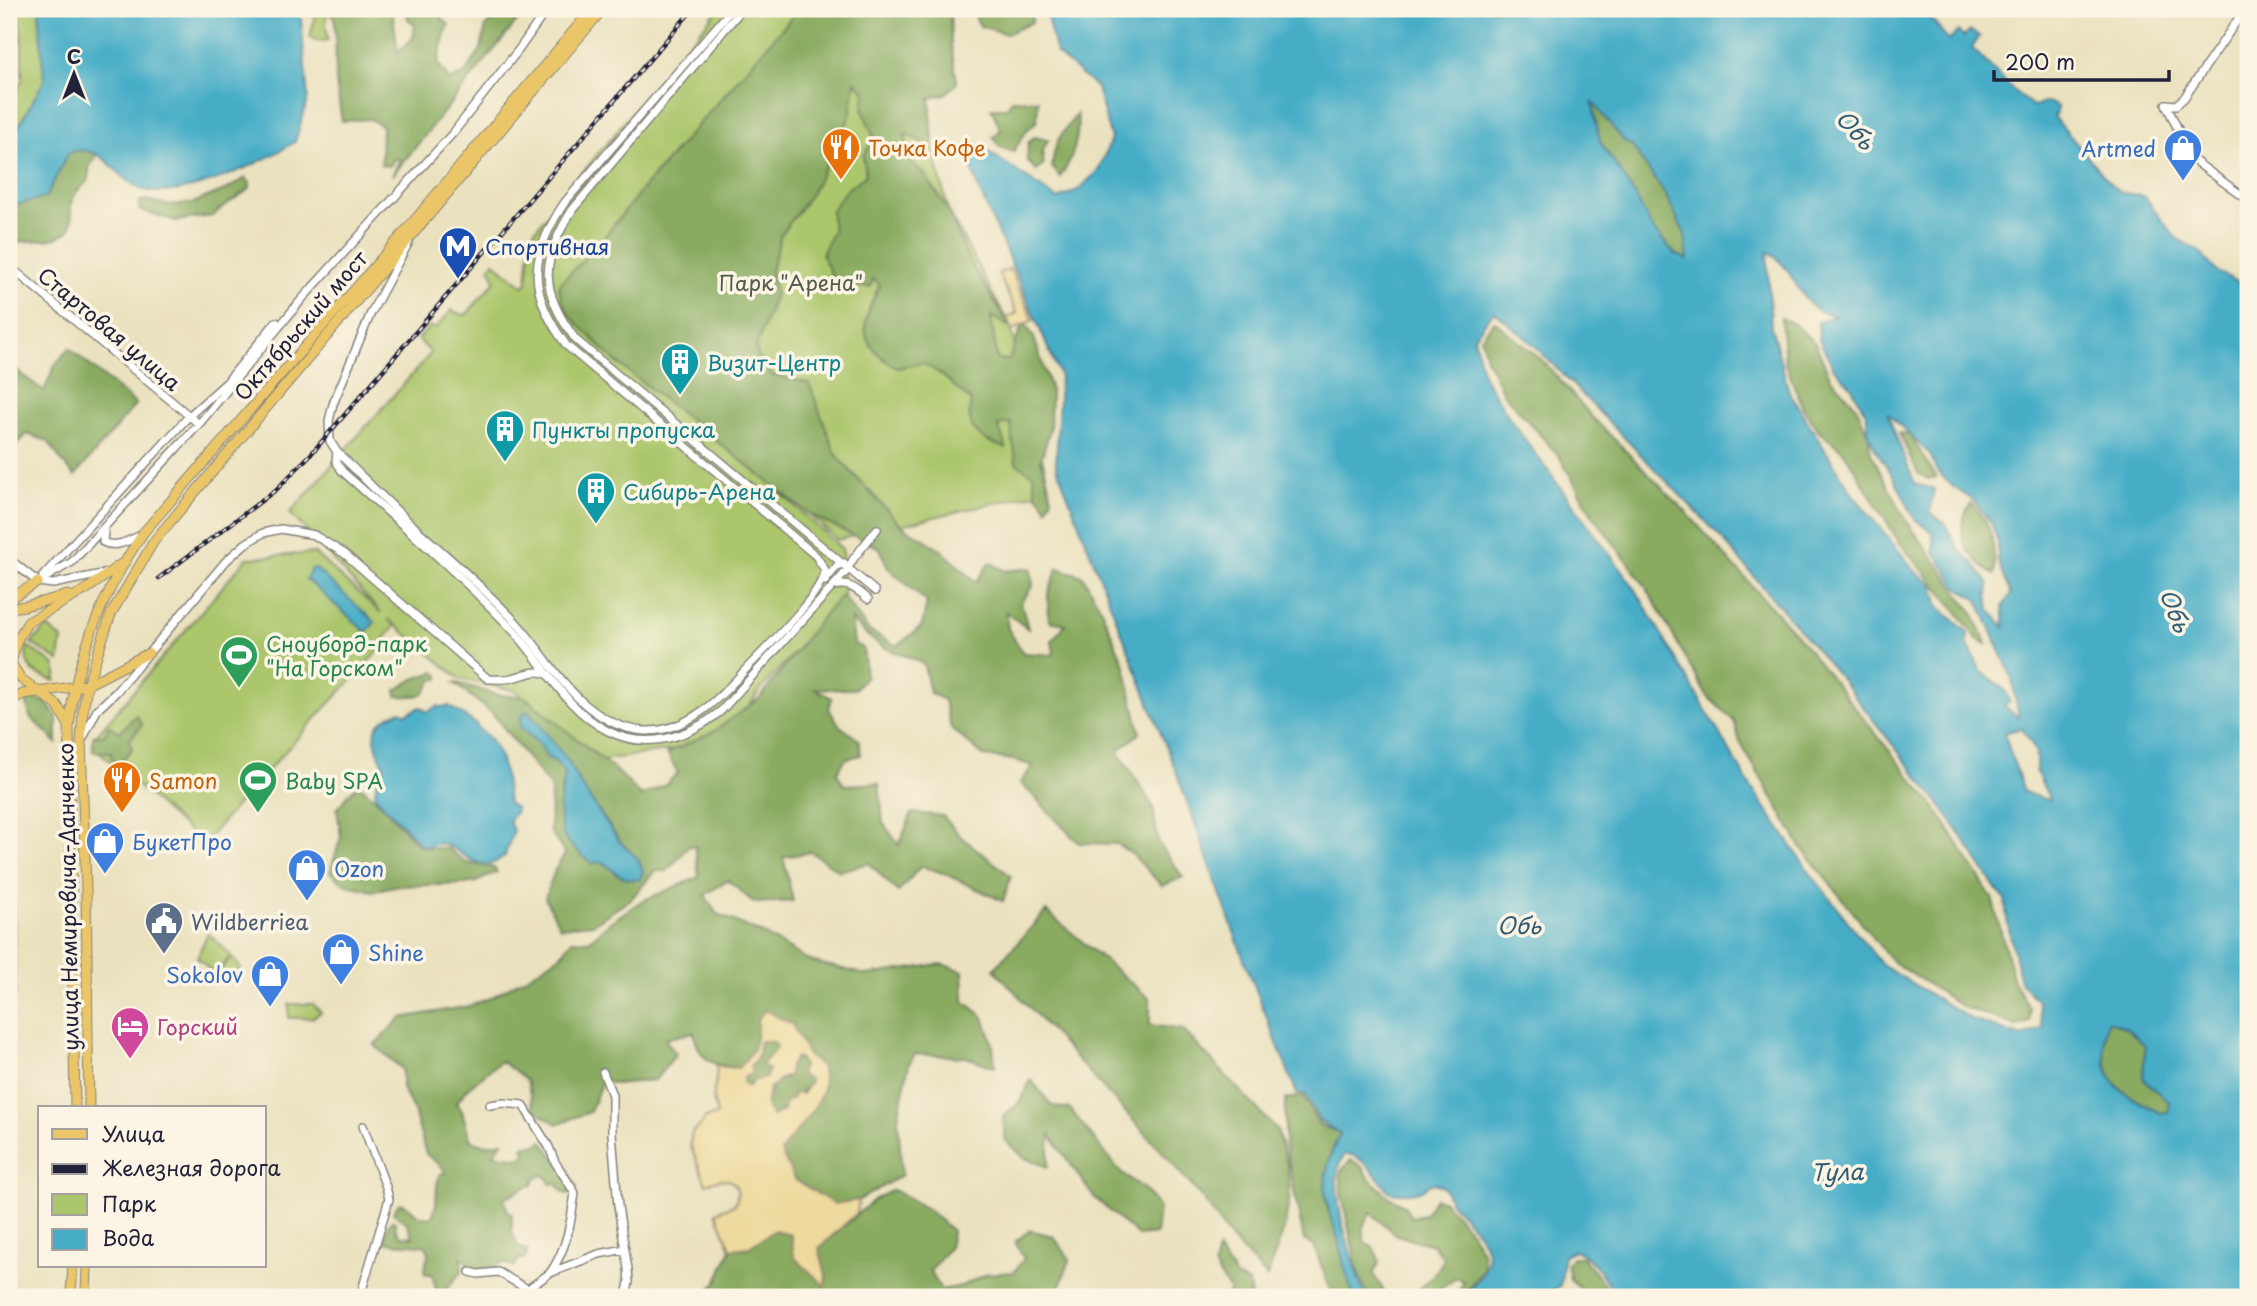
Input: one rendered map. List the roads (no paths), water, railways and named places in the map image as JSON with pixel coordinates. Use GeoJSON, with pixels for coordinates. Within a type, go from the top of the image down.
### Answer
{"type":"FeatureCollection","features":[{"type":"Feature","properties":{"kind":"main road","name":"Октябрьский мост"},"geometry":{"type":"LineString","coordinates":[[74,688],[90,635],[125,561],[143,533],[408,228],[592,9]]}},
{"type":"Feature","properties":{"kind":"main road","name":"Октябрьский мост"},"geometry":{"type":"LineString","coordinates":[[88,685],[111,614],[154,541],[603,9]]}},
{"type":"Feature","properties":{"kind":"main road"},"geometry":{"type":"LineString","coordinates":[[69,726],[57,705],[21,679],[10,665],[16,640],[28,622],[87,589],[125,561]]}},
{"type":"Feature","properties":{"kind":"main road"},"geometry":{"type":"LineString","coordinates":[[9,599],[38,582]]}},
{"type":"Feature","properties":{"kind":"main road"},"geometry":{"type":"LineString","coordinates":[[9,608],[25,607],[87,589]]}},
{"type":"Feature","properties":{"kind":"main road"},"geometry":{"type":"LineString","coordinates":[[9,702],[23,694],[88,685],[149,653]]}},
{"type":"Feature","properties":{"kind":"main road","name":"улица Немировича-Данченко"},"geometry":{"type":"LineString","coordinates":[[88,685],[81,741],[89,1106]]}},
{"type":"Feature","properties":{"kind":"main road","name":"улица Немировича-Данченко"},"geometry":{"type":"LineString","coordinates":[[74,688],[69,726],[75,1106]]}},
{"type":"Feature","properties":{"kind":"main road"},"geometry":{"type":"LineString","coordinates":[[73,1268],[71,1293],[74,1297]]}},
{"type":"Feature","properties":{"kind":"main road"},"geometry":{"type":"LineString","coordinates":[[84,1297],[87,1268]]}},
{"type":"Feature","properties":{"kind":"street"},"geometry":{"type":"LineString","coordinates":[[38,582],[189,416],[227,382],[295,300],[450,129],[545,9]]}},
{"type":"Feature","properties":{"kind":"street"},"geometry":{"type":"LineString","coordinates":[[38,582],[72,562],[199,424],[302,299],[453,132],[520,48],[545,9]]}},
{"type":"Feature","properties":{"kind":"street"},"geometry":{"type":"LineString","coordinates":[[732,9],[565,202],[551,223],[540,247],[537,272],[542,307],[567,346],[821,562],[860,579]]}},
{"type":"Feature","properties":{"kind":"street"},"geometry":{"type":"LineString","coordinates":[[742,9],[573,209],[553,247],[548,286],[552,303],[576,341],[830,556],[853,587],[868,600]]}},
{"type":"Feature","properties":{"kind":"street"},"geometry":{"type":"LineString","coordinates":[[2245,9],[2184,98],[2176,105],[2166,104],[2192,159],[2248,200]]}},
{"type":"Feature","properties":{"kind":"street"},"geometry":{"type":"LineString","coordinates":[[415,233],[371,313],[333,404],[329,421],[330,441],[337,452],[513,630],[567,699],[583,715],[608,731],[643,740],[663,740],[704,725],[738,692],[831,588],[840,571]]}},
{"type":"Feature","properties":{"kind":"street","name":"Стартовая улица"},"geometry":{"type":"LineString","coordinates":[[9,266],[199,424]]}},
{"type":"Feature","properties":{"kind":"street"},"geometry":{"type":"LineString","coordinates":[[635,404],[641,397]]}},
{"type":"Feature","properties":{"kind":"street"},"geometry":{"type":"LineString","coordinates":[[715,470],[721,463]]}},
{"type":"Feature","properties":{"kind":"street"},"geometry":{"type":"LineString","coordinates":[[105,529],[102,540],[106,544],[119,544],[143,533]]}},
{"type":"Feature","properties":{"kind":"street"},"geometry":{"type":"LineString","coordinates":[[81,741],[97,710],[116,692],[226,561],[263,533],[281,529],[314,535],[345,554],[488,679],[501,680],[539,671],[548,675]]}},
{"type":"Feature","properties":{"kind":"street"},"geometry":{"type":"LineString","coordinates":[[418,535],[475,579],[517,623],[574,693],[588,706],[611,722],[644,731],[672,727],[705,710],[732,685],[827,578],[840,571],[854,558],[877,529]]}},
{"type":"Feature","properties":{"kind":"street"},"geometry":{"type":"LineString","coordinates":[[830,556],[841,560],[854,558]]}},
{"type":"Feature","properties":{"kind":"street"},"geometry":{"type":"LineString","coordinates":[[854,558],[854,570],[875,592]]}},
{"type":"Feature","properties":{"kind":"street"},"geometry":{"type":"LineString","coordinates":[[9,559],[38,582],[53,584],[111,572]]}},
{"type":"Feature","properties":{"kind":"street"},"geometry":{"type":"LineString","coordinates":[[819,587],[825,570],[821,562]]}},
{"type":"Feature","properties":{"kind":"street"},"geometry":{"type":"LineString","coordinates":[[831,588],[846,584],[853,587]]}},
{"type":"Feature","properties":{"kind":"street"},"geometry":{"type":"LineString","coordinates":[[790,620],[797,626]]}},
{"type":"Feature","properties":{"kind":"street"},"geometry":{"type":"LineString","coordinates":[[523,674],[530,663],[531,654],[538,649]]}},
{"type":"Feature","properties":{"kind":"street"},"geometry":{"type":"LineString","coordinates":[[732,685],[738,692]]}},
{"type":"Feature","properties":{"kind":"street"},"geometry":{"type":"LineString","coordinates":[[567,699],[574,693]]}},
{"type":"Feature","properties":{"kind":"street"},"geometry":{"type":"LineString","coordinates":[[603,1072],[612,1095],[612,1134],[618,1206],[629,1282],[626,1297]]}},
{"type":"Feature","properties":{"kind":"street"},"geometry":{"type":"LineString","coordinates":[[490,1105],[503,1102],[523,1105],[575,1193],[559,1261],[550,1273],[517,1297]]}},
{"type":"Feature","properties":{"kind":"street"},"geometry":{"type":"LineString","coordinates":[[360,1297],[389,1199],[363,1126]]}},
{"type":"Feature","properties":{"kind":"street"},"geometry":{"type":"LineString","coordinates":[[550,1273],[598,1254],[625,1249]]}},
{"type":"Feature","properties":{"kind":"street"},"geometry":{"type":"LineString","coordinates":[[470,1272],[498,1272],[541,1297]]}},
{"type":"Feature","properties":{"kind":"water"},"geometry":{"type":"Polygon","coordinates":[[[39,9],[289,9],[301,19],[308,98],[295,142],[218,179],[174,191],[155,192],[139,188],[99,155],[80,151],[68,153],[46,197],[9,207],[9,143],[44,81],[39,9]]]}},
{"type":"Feature","properties":{"kind":"water","name":"Обь"},"geometry":{"type":"Polygon","coordinates":[[[1045,9],[1923,9],[1949,41],[1958,31],[1963,37],[1970,31],[1980,36],[1972,48],[2015,92],[2033,106],[2048,102],[2058,107],[2054,117],[2111,184],[2120,192],[2145,197],[2175,237],[2200,252],[2217,272],[2239,282],[2248,304],[2248,1297],[1615,1297],[1594,1264],[1575,1250],[1564,1255],[1559,1288],[1540,1297],[1494,1297],[1489,1291],[1482,1290],[1476,1297],[1465,1297],[1484,1270],[1487,1252],[1479,1234],[1453,1205],[1443,1187],[1432,1184],[1414,1193],[1390,1192],[1365,1163],[1346,1154],[1339,1165],[1338,1201],[1348,1245],[1365,1297],[1354,1297],[1329,1211],[1325,1187],[1332,1150],[1340,1133],[1320,1122],[1305,1094],[1297,1094],[1243,957],[1178,777],[1056,465],[1060,375],[979,190],[964,146],[974,142],[1058,199],[1080,189],[1099,169],[1111,139],[1097,88],[1056,53],[1045,9]],[[1592,102],[1600,142],[1625,179],[1654,231],[1675,254],[1688,260],[1685,234],[1665,194],[1632,146],[1624,141],[1592,102]],[[1767,252],[1771,326],[1789,392],[1854,496],[1916,572],[1933,585],[1939,607],[1968,633],[1967,643],[1981,671],[2005,690],[2010,702],[2004,706],[2019,718],[2011,675],[1978,600],[1957,587],[1934,551],[1933,533],[1914,518],[1867,432],[1867,415],[1851,386],[1833,367],[1819,339],[1818,322],[1835,316],[1811,305],[1783,264],[1767,252]],[[1494,311],[1474,337],[1483,376],[1512,422],[1634,587],[1749,784],[1811,874],[1882,965],[1971,1019],[2022,1037],[2043,1028],[2038,1001],[2020,982],[2005,899],[1944,810],[1838,675],[1717,533],[1535,346],[1494,311]],[[1887,413],[1915,484],[1934,489],[1930,512],[1945,524],[1959,550],[1989,584],[1990,610],[2005,628],[2003,606],[2011,594],[1998,561],[1998,542],[1991,522],[1974,501],[1952,486],[1936,470],[1930,454],[1887,413]],[[2022,728],[2004,733],[2024,792],[2050,800],[2036,771],[2036,752],[2022,728]],[[2107,1021],[2104,1037],[2108,1072],[2117,1086],[2160,1113],[2168,1112],[2170,1103],[2143,1078],[2145,1046],[2141,1041],[2123,1027],[2107,1021]]]}},
{"type":"Feature","properties":{"kind":"water"},"geometry":{"type":"Polygon","coordinates":[[[315,568],[375,622],[366,632],[306,579],[311,569],[315,568]]]}},
{"type":"Feature","properties":{"kind":"water"},"geometry":{"type":"Polygon","coordinates":[[[437,706],[449,706],[476,724],[495,746],[505,778],[508,803],[516,808],[509,820],[513,831],[505,856],[498,861],[481,864],[443,844],[427,847],[420,844],[375,796],[376,784],[384,766],[375,739],[378,726],[401,711],[406,714],[421,707],[427,712],[437,706]]]}},
{"type":"Feature","properties":{"kind":"water"},"geometry":{"type":"Polygon","coordinates":[[[528,711],[568,761],[580,784],[618,840],[638,859],[643,871],[640,879],[624,878],[603,862],[592,863],[566,840],[560,813],[565,775],[558,764],[547,758],[541,746],[520,727],[521,716],[528,711]]]}},
{"type":"Feature","properties":{"kind":"railway"},"geometry":{"type":"LineString","coordinates":[[159,578],[277,489],[311,454],[693,9]]}},
{"type":"Feature","properties":{"kind":"place","name":"Точка Кофе"},"geometry":{"type":"Point","coordinates":[841,181]}},
{"type":"Feature","properties":{"kind":"place","name":"Artmed"},"geometry":{"type":"Point","coordinates":[2183,182]}},
{"type":"Feature","properties":{"kind":"place","name":"Спортивная"},"geometry":{"type":"Point","coordinates":[458,280]}},
{"type":"Feature","properties":{"kind":"place","name":"Визит-Центр"},"geometry":{"type":"Point","coordinates":[680,396]}},
{"type":"Feature","properties":{"kind":"place","name":"Пункты пропуска"},"geometry":{"type":"Point","coordinates":[505,463]}},
{"type":"Feature","properties":{"kind":"place","name":"Сибирь-Арена"},"geometry":{"type":"Point","coordinates":[596,525]}},
{"type":"Feature","properties":{"kind":"place","name":"Сноуборд-парк \"На Горском\""},"geometry":{"type":"Point","coordinates":[239,689]}},
{"type":"Feature","properties":{"kind":"place","name":"Samon"},"geometry":{"type":"Point","coordinates":[122,814]}},
{"type":"Feature","properties":{"kind":"place","name":"Baby SPA"},"geometry":{"type":"Point","coordinates":[258,814]}},
{"type":"Feature","properties":{"kind":"place","name":"БукетПро"},"geometry":{"type":"Point","coordinates":[105,875]}},
{"type":"Feature","properties":{"kind":"place","name":"Ozon"},"geometry":{"type":"Point","coordinates":[307,902]}},
{"type":"Feature","properties":{"kind":"place","name":"Wildberriea"},"geometry":{"type":"Point","coordinates":[164,955]}},
{"type":"Feature","properties":{"kind":"place","name":"Shine"},"geometry":{"type":"Point","coordinates":[341,986]}},
{"type":"Feature","properties":{"kind":"place","name":"Sokolov"},"geometry":{"type":"Point","coordinates":[270,1008]}},
{"type":"Feature","properties":{"kind":"place","name":"Горский"},"geometry":{"type":"Point","coordinates":[130,1060]}},
{"type":"Feature","properties":{"kind":"park label","name":"Парк \"Арена\""},"geometry":{"type":"Point","coordinates":[791,282]}},
{"type":"Feature","properties":{"kind":"water label","name":"Тула"},"geometry":{"type":"Point","coordinates":[1837,1171]}}]}
